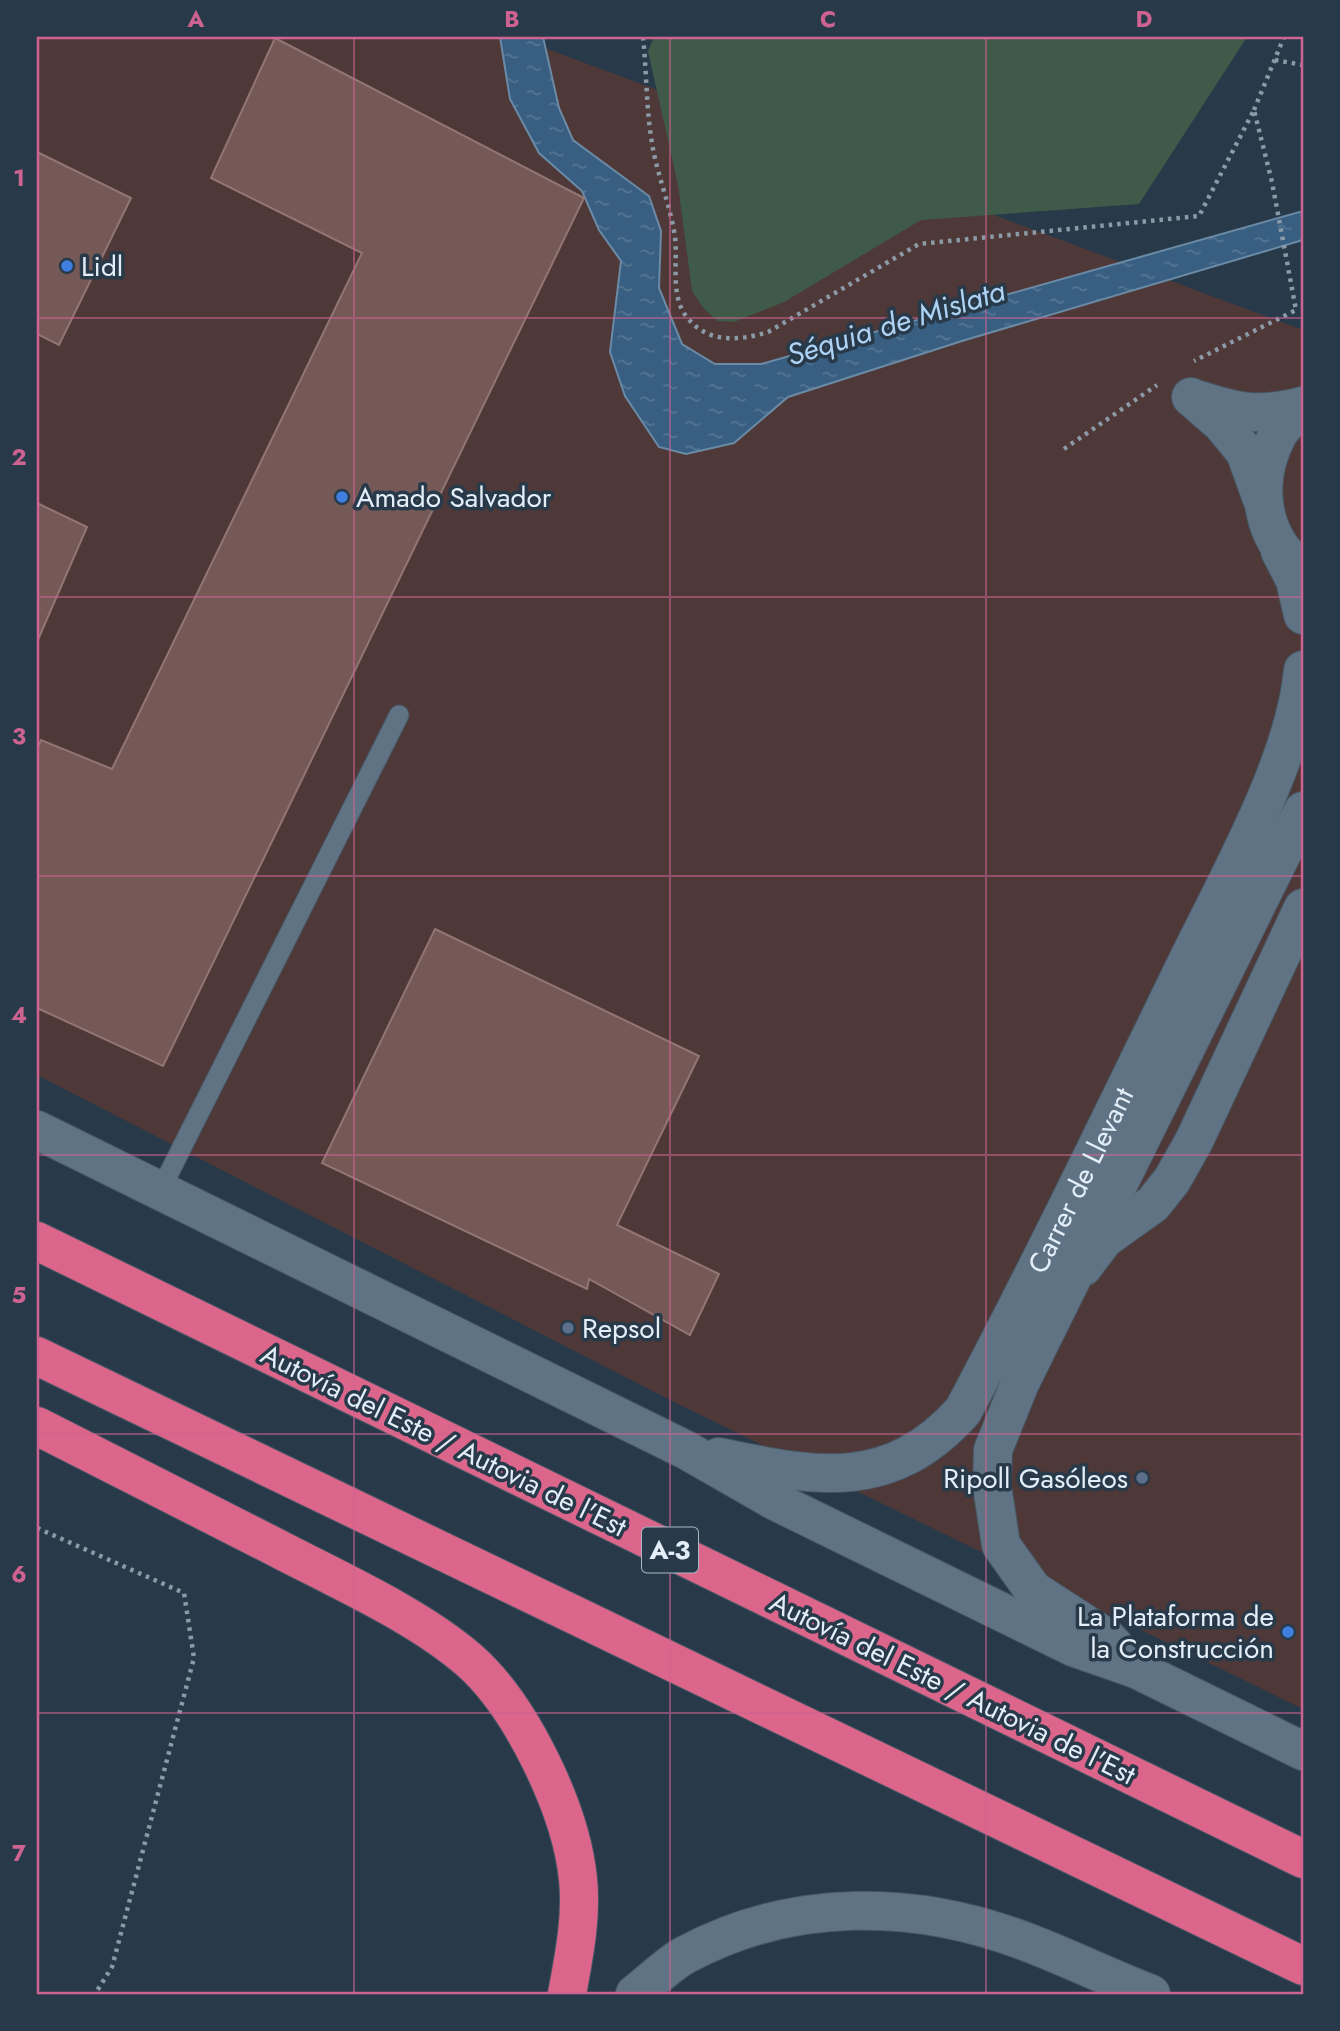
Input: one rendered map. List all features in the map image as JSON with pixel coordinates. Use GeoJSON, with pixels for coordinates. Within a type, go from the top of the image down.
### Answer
{"type":"FeatureCollection","features":[{"type":"Feature","properties":{"kind":"highway","name":"Autovía del Este / Autovia de l'Est"},"geometry":{"type":"LineString","coordinates":[[37,1241],[1303,1859]]}},
{"type":"Feature","properties":{"kind":"highway"},"geometry":{"type":"LineString","coordinates":[[37,1356],[1303,1966]]}},
{"type":"Feature","properties":{"kind":"highway"},"geometry":{"type":"LineString","coordinates":[[37,1426],[400,1614],[469,1660],[508,1707],[541,1759],[564,1818],[578,1878],[577,1941],[568,1994]]}},
{"type":"Feature","properties":{"kind":"street"},"geometry":{"type":"LineString","coordinates":[[1303,406],[1270,414],[1233,411],[1191,397],[1222,424],[1245,452],[1266,516],[1295,580],[1303,615]]}},
{"type":"Feature","properties":{"kind":"street"},"geometry":{"type":"LineString","coordinates":[[1303,406],[1279,432],[1265,464],[1266,516],[1291,562],[1303,570]]}},
{"type":"Feature","properties":{"kind":"street","name":"Carrer de Llevant"},"geometry":{"type":"LineString","coordinates":[[686,1450],[794,1472],[838,1475],[884,1466],[920,1449],[945,1431],[963,1411],[1094,1152],[1277,771],[1293,723],[1303,670]]}},
{"type":"Feature","properties":{"kind":"street","name":"Carrer de Llevant"},"geometry":{"type":"LineString","coordinates":[[1136,1669],[1107,1638],[1033,1590],[1002,1545],[992,1486],[993,1450],[1020,1382],[1303,811]]}},
{"type":"Feature","properties":{"kind":"street","name":"Carrer de Llevant"},"geometry":{"type":"LineString","coordinates":[[1071,1282],[1104,1239],[1153,1205],[1172,1180],[1194,1141],[1303,908]]}},
{"type":"Feature","properties":{"kind":"street"},"geometry":{"type":"LineString","coordinates":[[37,1130],[162,1189],[686,1450],[775,1501],[1073,1647],[1136,1669],[1303,1751]]}},
{"type":"Feature","properties":{"kind":"street"},"geometry":{"type":"LineString","coordinates":[[635,1994],[683,1956],[746,1928],[817,1912],[893,1910],[948,1918],[1024,1941],[1151,1994]]}},
{"type":"Feature","properties":{"kind":"lane"},"geometry":{"type":"LineString","coordinates":[[162,1189],[399,715]]}},
{"type":"Feature","properties":{"kind":"path"},"geometry":{"type":"LineString","coordinates":[[643,37],[653,152],[675,236],[677,289],[685,315],[701,330],[722,339],[742,341],[768,332],[919,244],[1199,216],[1254,110],[1284,37]]}},
{"type":"Feature","properties":{"kind":"path"},"geometry":{"type":"LineString","coordinates":[[1275,60],[1303,65]]}},
{"type":"Feature","properties":{"kind":"path"},"geometry":{"type":"LineString","coordinates":[[1254,110],[1272,182],[1296,310]]}},
{"type":"Feature","properties":{"kind":"path"},"geometry":{"type":"LineString","coordinates":[[37,1528],[184,1593],[194,1658],[112,1967],[95,1994]]}},
{"type":"Feature","properties":{"kind":"shaded area"},"geometry":{"type":"Polygon","coordinates":[[[37,37],[515,37],[1303,330],[1303,1709],[674,1402],[37,1075],[37,37]]]}},
{"type":"Feature","properties":{"kind":"green space"},"geometry":{"type":"Polygon","coordinates":[[[654,37],[1247,37],[1139,204],[921,220],[784,302],[734,322],[718,321],[705,310],[692,291],[678,185],[648,51],[654,37]]]}},
{"type":"Feature","properties":{"kind":"water"},"geometry":{"type":"Polygon","coordinates":[[[500,37],[543,37],[559,108],[573,140],[649,196],[661,231],[659,288],[682,344],[715,364],[761,364],[1303,211],[1303,240],[962,341],[788,397],[734,443],[686,454],[659,447],[625,396],[610,352],[621,261],[599,230],[582,191],[539,153],[510,99],[500,37]]]}},
{"type":"Feature","properties":{"kind":"building","name":"Amado Salvador"},"geometry":{"type":"Polygon","coordinates":[[[275,38],[584,198],[163,1066],[37,1008],[37,749],[41,740],[112,769],[362,253],[211,178],[275,38]]]}},
{"type":"Feature","properties":{"kind":"building","name":"Lidl"},"geometry":{"type":"Polygon","coordinates":[[[37,152],[131,198],[59,345],[37,334],[37,152]]]}},
{"type":"Feature","properties":{"kind":"building"},"geometry":{"type":"Polygon","coordinates":[[[37,503],[87,527],[37,642],[37,503]]]}},
{"type":"Feature","properties":{"kind":"building"},"geometry":{"type":"Polygon","coordinates":[[[435,929],[699,1056],[617,1225],[719,1274],[690,1335],[589,1279],[587,1289],[322,1163],[435,929]]]}},
{"type":"Feature","properties":{"kind":"place","name":"Lidl"},"geometry":{"type":"Point","coordinates":[67,266]}},
{"type":"Feature","properties":{"kind":"place","name":"Amado Salvador"},"geometry":{"type":"Point","coordinates":[342,497]}},
{"type":"Feature","properties":{"kind":"place","name":"Repsol"},"geometry":{"type":"Point","coordinates":[568,1328]}},
{"type":"Feature","properties":{"kind":"place","name":"Ripoll Gasóleos"},"geometry":{"type":"Point","coordinates":[1142,1478]}},
{"type":"Feature","properties":{"kind":"place","name":"La Plataforma de la Construcción"},"geometry":{"type":"Point","coordinates":[1288,1632]}},
{"type":"Feature","properties":{"kind":"water label","name":"Séquia de Mislata"},"geometry":{"type":"Point","coordinates":[896,323]}}]}
